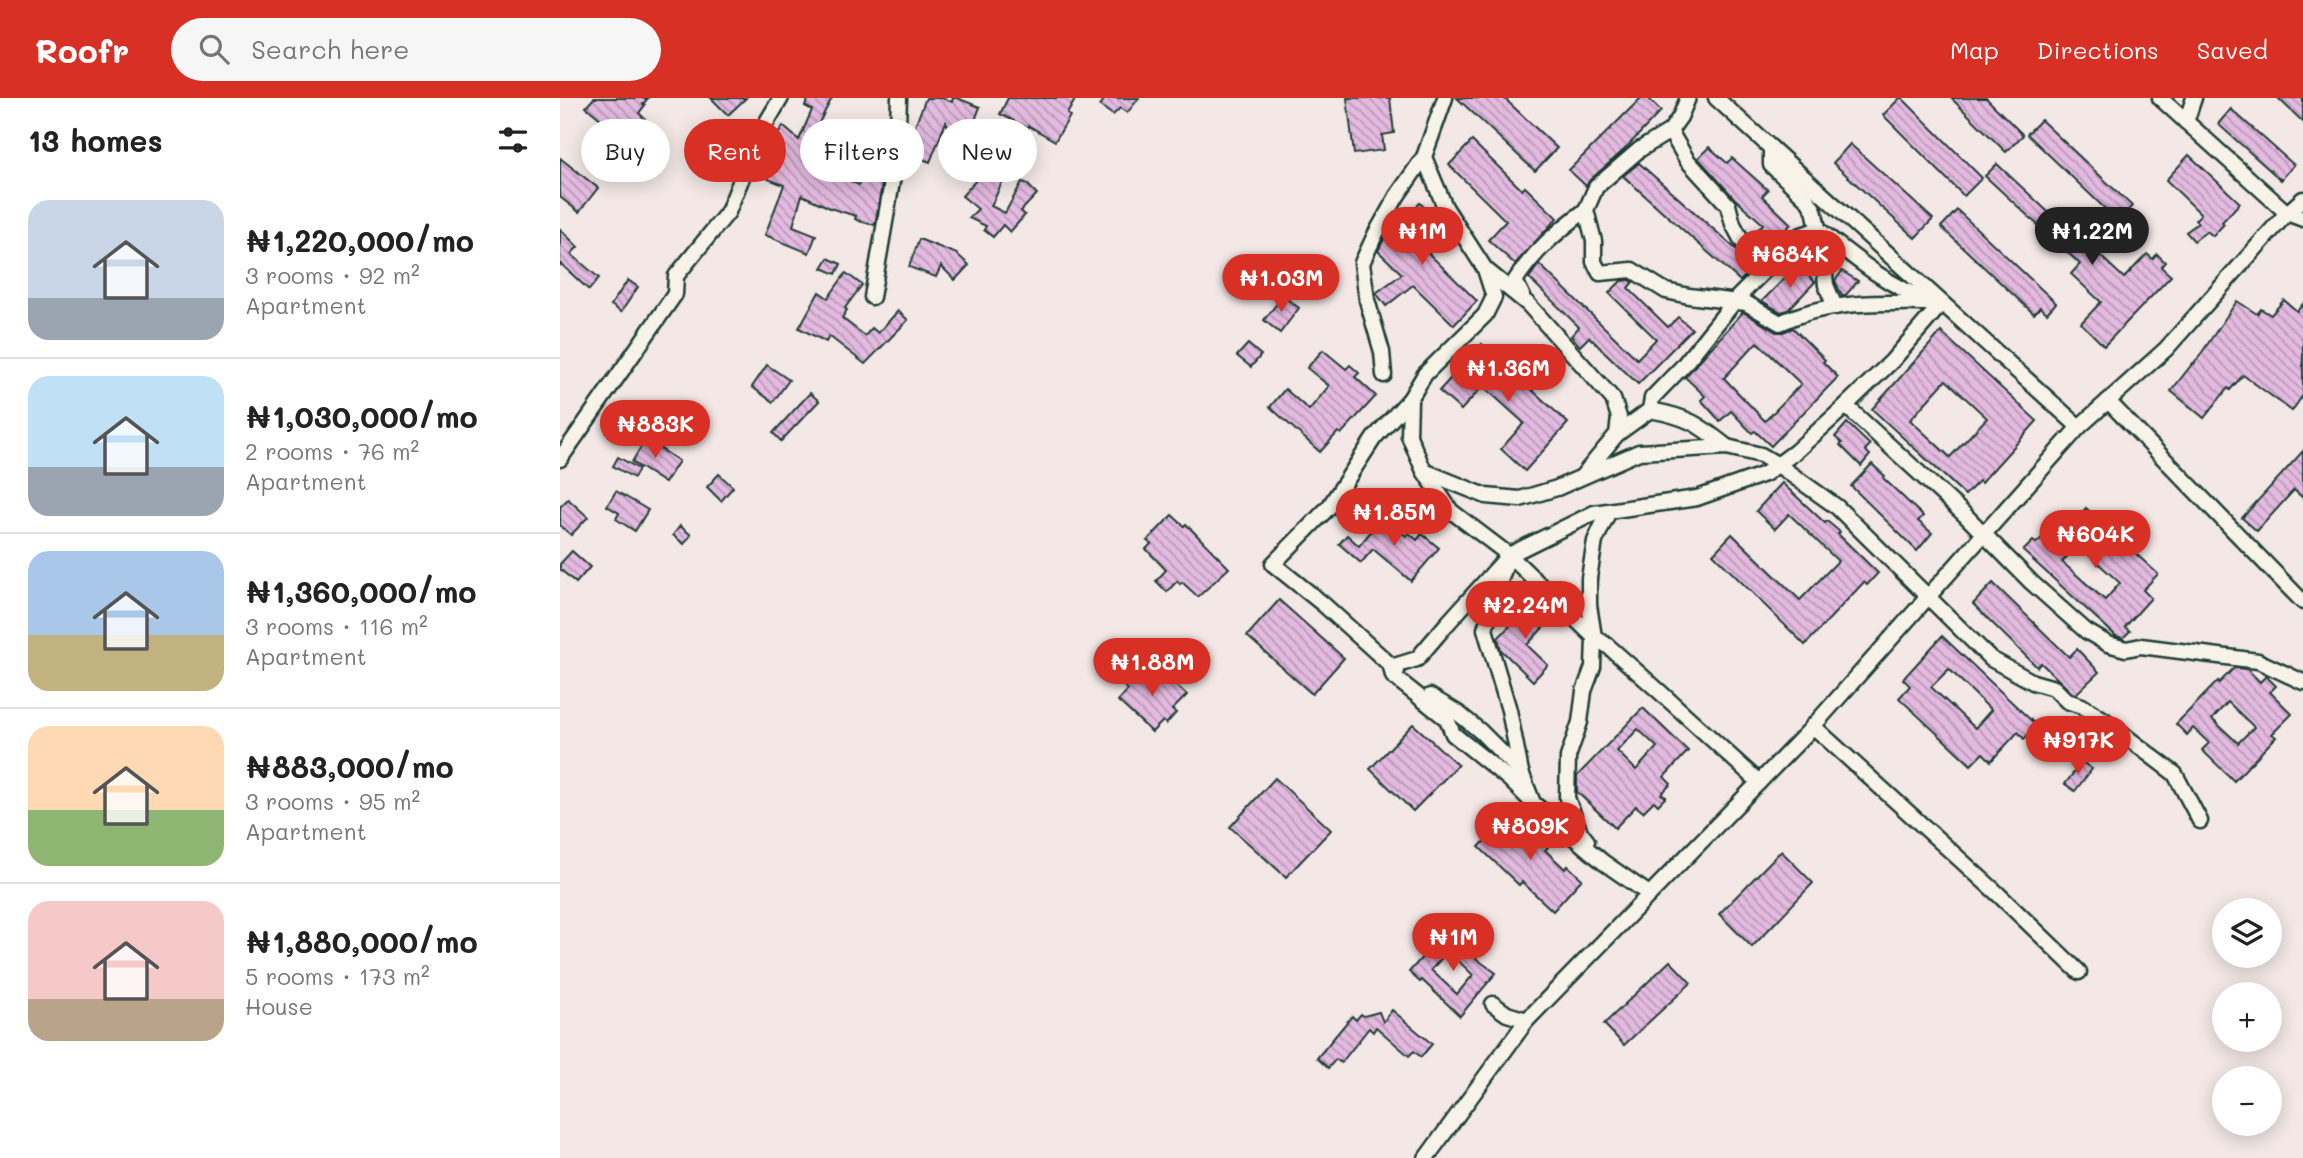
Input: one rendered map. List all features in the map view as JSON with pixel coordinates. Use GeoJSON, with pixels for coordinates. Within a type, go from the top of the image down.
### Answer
{"type":"FeatureCollection","features":[{"type":"Feature","properties":{"kind":"street"},"geometry":{"type":"LineString","coordinates":[[560,459],[675,294],[676,276],[728,212],[759,135],[781,98]]}},
{"type":"Feature","properties":{"kind":"street"},"geometry":{"type":"LineString","coordinates":[[872,297],[897,153],[899,98]]}},
{"type":"Feature","properties":{"kind":"street"},"geometry":{"type":"LineString","coordinates":[[1384,375],[1382,352],[1367,300],[1362,263],[1391,206],[1424,157],[1445,98]]}},
{"type":"Feature","properties":{"kind":"street"},"geometry":{"type":"LineString","coordinates":[[1528,304],[1515,281],[1531,258],[1557,231],[1586,210],[1596,187],[1639,150],[1670,131],[1681,117],[1688,98]]}},
{"type":"Feature","properties":{"kind":"street"},"geometry":{"type":"LineString","coordinates":[[1716,98],[2079,427]]}},
{"type":"Feature","properties":{"kind":"street"},"geometry":{"type":"LineString","coordinates":[[2160,98],[2287,213],[2303,219]]}},
{"type":"Feature","properties":{"kind":"street"},"geometry":{"type":"LineString","coordinates":[[2186,122],[2194,98]]}},
{"type":"Feature","properties":{"kind":"street"},"geometry":{"type":"LineString","coordinates":[[1670,131],[1687,160],[1728,205],[1733,224],[1742,241],[1767,268]]}},
{"type":"Feature","properties":{"kind":"street"},"geometry":{"type":"LineString","coordinates":[[1771,148],[1771,165],[1807,199],[1814,210],[1826,285],[1835,307]]}},
{"type":"Feature","properties":{"kind":"street"},"geometry":{"type":"LineString","coordinates":[[1424,157],[1445,207],[1485,269],[1494,297],[1485,314],[1425,374],[1410,399],[1374,438],[1329,507],[1273,564],[1323,604],[1391,667],[1480,731],[1521,772]]}},
{"type":"Feature","properties":{"kind":"street"},"geometry":{"type":"LineString","coordinates":[[1426,1158],[1527,1020],[1813,726],[2079,427],[2166,349],[2287,213],[2303,199]]}},
{"type":"Feature","properties":{"kind":"street"},"geometry":{"type":"LineString","coordinates":[[1586,210],[1594,241],[1594,262],[1600,273],[1632,270],[1666,291],[1746,303],[1780,323],[1817,309],[1867,303],[1942,303]]}},
{"type":"Feature","properties":{"kind":"street"},"geometry":{"type":"LineString","coordinates":[[1581,478],[1617,434],[1650,410],[1652,398],[1767,268],[1799,236],[1818,229]]}},
{"type":"Feature","properties":{"kind":"street"},"geometry":{"type":"LineString","coordinates":[[1818,229],[1864,265],[1914,295],[1942,303]]}},
{"type":"Feature","properties":{"kind":"street"},"geometry":{"type":"LineString","coordinates":[[1485,269],[1528,304],[1613,399],[1619,417],[1617,434]]}},
{"type":"Feature","properties":{"kind":"street"},"geometry":{"type":"LineString","coordinates":[[1391,667],[1418,659],[1509,555],[1594,513],[1697,498],[1765,474],[1846,406],[1892,360],[1942,303]]}},
{"type":"Feature","properties":{"kind":"street"},"geometry":{"type":"LineString","coordinates":[[1410,399],[1409,436],[1424,471],[1451,511],[1509,555],[1594,637],[1650,682],[1759,782]]}},
{"type":"Feature","properties":{"kind":"street"},"geometry":{"type":"LineString","coordinates":[[2108,401],[2303,602]]}},
{"type":"Feature","properties":{"kind":"street"},"geometry":{"type":"LineString","coordinates":[[1846,406],[2086,631],[2108,644],[2126,649],[2141,646],[2258,661],[2303,682]]}},
{"type":"Feature","properties":{"kind":"street"},"geometry":{"type":"LineString","coordinates":[[1650,410],[1699,424],[1727,447]]}},
{"type":"Feature","properties":{"kind":"street"},"geometry":{"type":"LineString","coordinates":[[1424,471],[1486,496],[1520,499],[1557,488],[1639,452],[1727,447],[1761,455],[1837,507],[1991,659],[2033,682],[2054,688],[2067,701],[2104,719],[2175,774],[2200,821]]}},
{"type":"Feature","properties":{"kind":"street"},"geometry":{"type":"LineString","coordinates":[[1602,862],[1580,832],[1567,798],[1568,757],[1580,722],[1584,691],[1593,667],[1594,637],[1588,578],[1595,541],[1609,511]]}},
{"type":"Feature","properties":{"kind":"street"},"geometry":{"type":"LineString","coordinates":[[1509,555],[1485,629],[1505,696],[1521,772],[1533,803]]}},
{"type":"Feature","properties":{"kind":"street"},"geometry":{"type":"LineString","coordinates":[[1391,667],[1393,676],[1447,719],[1453,734],[1602,862],[1649,894]]}},
{"type":"Feature","properties":{"kind":"street"},"geometry":{"type":"LineString","coordinates":[[1813,726],[1998,894],[2079,972]]}},
{"type":"Feature","properties":{"kind":"street"},"geometry":{"type":"LineString","coordinates":[[1493,1004],[1507,1014],[1527,1020]]}},
{"type":"Feature","properties":{"kind":"building"},"geometry":{"type":"Polygon","coordinates":[[[594,98],[648,98],[639,113],[645,119],[601,119],[586,107],[594,98]]]}},
{"type":"Feature","properties":{"kind":"building"},"geometry":{"type":"Polygon","coordinates":[[[711,98],[746,98],[728,115],[711,98]]]}},
{"type":"Feature","properties":{"kind":"building"},"geometry":{"type":"Polygon","coordinates":[[[809,98],[832,98],[821,119],[808,119],[812,110],[805,106],[809,98]]]}},
{"type":"Feature","properties":{"kind":"building"},"geometry":{"type":"Polygon","coordinates":[[[926,98],[942,98],[952,102],[953,98],[957,98],[980,107],[975,119],[938,119],[938,142],[930,162],[924,160],[924,119],[918,119],[926,98]]]}},
{"type":"Feature","properties":{"kind":"building"},"geometry":{"type":"Polygon","coordinates":[[[1008,98],[1076,98],[1067,114],[1070,116],[1055,141],[1037,131],[1037,119],[1010,119],[1000,114],[1008,98]]]}},
{"type":"Feature","properties":{"kind":"building"},"geometry":{"type":"Polygon","coordinates":[[[1105,98],[1139,98],[1127,113],[1120,108],[1113,115],[1100,106],[1105,98]]]}},
{"type":"Feature","properties":{"kind":"building"},"geometry":{"type":"Polygon","coordinates":[[[1347,98],[1390,98],[1394,133],[1382,135],[1384,150],[1354,154],[1347,98]]]}},
{"type":"Feature","properties":{"kind":"building"},"geometry":{"type":"Polygon","coordinates":[[[1457,98],[1504,98],[1557,148],[1535,171],[1457,98]]]}},
{"type":"Feature","properties":{"kind":"building"},"geometry":{"type":"Polygon","coordinates":[[[1641,98],[1648,98],[1661,111],[1586,186],[1569,170],[1641,98]]]}},
{"type":"Feature","properties":{"kind":"building"},"geometry":{"type":"Polygon","coordinates":[[[1900,98],[1982,178],[1964,196],[1883,115],[1900,98]]]}},
{"type":"Feature","properties":{"kind":"building"},"geometry":{"type":"Polygon","coordinates":[[[1951,98],[1986,98],[2023,135],[2006,152],[1951,98]]]}},
{"type":"Feature","properties":{"kind":"building"},"geometry":{"type":"Polygon","coordinates":[[[2278,98],[2303,98],[2303,122],[2278,98]]]}},
{"type":"Feature","properties":{"kind":"building"},"geometry":{"type":"Polygon","coordinates":[[[2231,109],[2294,165],[2281,180],[2218,124],[2231,109]]]}},
{"type":"Feature","properties":{"kind":"building"},"geometry":{"type":"Polygon","coordinates":[[[2041,120],[2132,206],[2118,221],[2027,134],[2041,120]]]}},
{"type":"Feature","properties":{"kind":"building"},"geometry":{"type":"Polygon","coordinates":[[[786,129],[799,140],[800,138],[800,182],[852,182],[859,185],[860,182],[882,182],[875,225],[859,221],[855,219],[856,216],[802,195],[793,226],[816,235],[809,253],[765,235],[784,185],[776,182],[786,182],[786,129]]]}},
{"type":"Feature","properties":{"kind":"building"},"geometry":{"type":"Polygon","coordinates":[[[1472,141],[1522,190],[1525,187],[1557,218],[1515,264],[1488,240],[1506,221],[1449,165],[1472,141]]]}},
{"type":"Feature","properties":{"kind":"building"},"geometry":{"type":"Polygon","coordinates":[[[1850,144],[1933,219],[1915,238],[1833,163],[1850,144]]]}},
{"type":"Feature","properties":{"kind":"building"},"geometry":{"type":"Polygon","coordinates":[[[1709,147],[1727,163],[1732,158],[1768,190],[1762,196],[1791,224],[1765,252],[1751,237],[1763,224],[1735,199],[1698,158],[1709,147]]]}},
{"type":"Feature","properties":{"kind":"building"},"geometry":{"type":"Polygon","coordinates":[[[2189,155],[2240,203],[2213,236],[2207,231],[2194,241],[2186,232],[2198,223],[2195,220],[2201,214],[2166,180],[2189,155]]]}},
{"type":"Feature","properties":{"kind":"building"},"geometry":{"type":"Polygon","coordinates":[[[560,158],[581,175],[581,182],[590,182],[598,188],[579,212],[560,197],[560,158]]]}},
{"type":"Feature","properties":{"kind":"building"},"geometry":{"type":"Polygon","coordinates":[[[1639,163],[1754,268],[1740,281],[1623,176],[1639,163]]]}},
{"type":"Feature","properties":{"kind":"building"},"geometry":{"type":"Polygon","coordinates":[[[1997,164],[2092,253],[2094,250],[2124,278],[2147,254],[2153,259],[2157,254],[2165,262],[2161,267],[2171,276],[2104,346],[2081,323],[2101,302],[2071,274],[2080,264],[1985,176],[1997,164]]]}},
{"type":"Feature","properties":{"kind":"building"},"geometry":{"type":"Polygon","coordinates":[[[974,182],[1002,182],[991,206],[1005,213],[1022,182],[1037,194],[1021,211],[1025,215],[1010,232],[1003,225],[993,237],[984,230],[986,226],[969,218],[978,209],[962,196],[974,182]]]}},
{"type":"Feature","properties":{"kind":"building"},"geometry":{"type":"Polygon","coordinates":[[[1420,203],[1444,227],[1423,248],[1477,301],[1454,325],[1413,285],[1386,306],[1376,293],[1402,274],[1378,251],[1384,239],[1420,203]]]}},
{"type":"Feature","properties":{"kind":"building"},"geometry":{"type":"Polygon","coordinates":[[[1957,210],[2056,303],[2047,313],[2040,307],[2034,314],[1941,227],[1957,210]]]}},
{"type":"Feature","properties":{"kind":"building"},"geometry":{"type":"Polygon","coordinates":[[[560,229],[578,247],[571,254],[599,278],[589,290],[560,265],[560,229]]]}},
{"type":"Feature","properties":{"kind":"building"},"geometry":{"type":"Polygon","coordinates":[[[919,239],[957,254],[969,265],[955,280],[941,266],[936,277],[909,267],[919,239]]]}},
{"type":"Feature","properties":{"kind":"building"},"geometry":{"type":"Polygon","coordinates":[[[828,258],[841,264],[836,274],[822,268],[828,258]]]}},
{"type":"Feature","properties":{"kind":"building"},"geometry":{"type":"Polygon","coordinates":[[[1539,264],[1637,359],[1656,339],[1609,293],[1621,281],[1633,282],[1628,288],[1668,327],[1678,317],[1692,329],[1638,384],[1589,337],[1580,346],[1571,336],[1579,327],[1529,278],[1539,264]]]}},
{"type":"Feature","properties":{"kind":"building"},"geometry":{"type":"Polygon","coordinates":[[[1798,265],[1815,282],[1788,310],[1781,312],[1762,301],[1798,265]]]}},
{"type":"Feature","properties":{"kind":"building"},"geometry":{"type":"Polygon","coordinates":[[[1842,271],[1858,281],[1845,296],[1842,296],[1835,281],[1842,271]]]}},
{"type":"Feature","properties":{"kind":"building"},"geometry":{"type":"Polygon","coordinates":[[[846,273],[862,285],[845,308],[847,310],[842,318],[865,336],[872,328],[878,333],[898,311],[908,320],[865,364],[829,336],[826,342],[799,328],[819,292],[828,298],[846,273]]]}},
{"type":"Feature","properties":{"kind":"building"},"geometry":{"type":"Polygon","coordinates":[[[628,280],[638,287],[621,312],[611,305],[628,280]]]}},
{"type":"Feature","properties":{"kind":"building"},"geometry":{"type":"Polygon","coordinates":[[[1283,296],[1299,308],[1280,333],[1264,320],[1283,296]]]}},
{"type":"Feature","properties":{"kind":"building"},"geometry":{"type":"Polygon","coordinates":[[[2284,300],[2297,311],[2303,304],[2303,395],[2292,411],[2243,375],[2230,390],[2228,388],[2204,418],[2171,391],[2194,364],[2237,301],[2257,314],[2261,309],[2271,315],[2284,300]]]}},
{"type":"Feature","properties":{"kind":"building"},"geometry":{"type":"Polygon","coordinates":[[[1743,312],[1776,332],[1793,328],[1838,377],[1771,446],[1755,431],[1752,433],[1731,411],[1720,421],[1701,400],[1705,396],[1685,377],[1743,312]],[[1757,342],[1724,378],[1765,421],[1801,384],[1757,342]]]}},
{"type":"Feature","properties":{"kind":"building"},"geometry":{"type":"Polygon","coordinates":[[[1941,332],[2037,421],[1981,483],[1979,481],[1965,495],[1872,409],[1941,332]],[[1946,380],[1910,420],[1950,457],[1987,418],[1946,380]]]}},
{"type":"Feature","properties":{"kind":"building"},"geometry":{"type":"Polygon","coordinates":[[[1248,344],[1261,355],[1251,367],[1237,356],[1248,344]]]}},
{"type":"Feature","properties":{"kind":"building"},"geometry":{"type":"Polygon","coordinates":[[[1482,344],[1568,423],[1525,471],[1501,449],[1524,423],[1483,386],[1461,410],[1439,391],[1482,344]]]}},
{"type":"Feature","properties":{"kind":"building"},"geometry":{"type":"Polygon","coordinates":[[[1323,350],[1346,369],[1350,365],[1359,373],[1355,377],[1376,396],[1341,434],[1338,432],[1320,452],[1270,407],[1285,389],[1309,410],[1329,386],[1307,368],[1323,350]]]}},
{"type":"Feature","properties":{"kind":"building"},"geometry":{"type":"Polygon","coordinates":[[[767,365],[789,380],[773,402],[752,387],[767,365]]]}},
{"type":"Feature","properties":{"kind":"building"},"geometry":{"type":"Polygon","coordinates":[[[810,393],[819,401],[781,441],[773,433],[810,393]]]}},
{"type":"Feature","properties":{"kind":"building"},"geometry":{"type":"Polygon","coordinates":[[[1847,423],[1870,445],[1865,450],[1870,455],[1861,466],[1835,437],[1847,423]]]}},
{"type":"Feature","properties":{"kind":"building"},"geometry":{"type":"Polygon","coordinates":[[[648,435],[658,440],[655,445],[679,461],[665,483],[632,462],[648,435]]]}},
{"type":"Feature","properties":{"kind":"building"},"geometry":{"type":"Polygon","coordinates":[[[2303,451],[2303,498],[2294,490],[2257,531],[2242,518],[2303,451]]]}},
{"type":"Feature","properties":{"kind":"building"},"geometry":{"type":"Polygon","coordinates":[[[618,457],[639,469],[634,478],[613,466],[618,457]]]}},
{"type":"Feature","properties":{"kind":"building"},"geometry":{"type":"Polygon","coordinates":[[[1872,464],[1923,516],[1918,521],[1932,533],[1917,551],[1851,486],[1872,464]]]}},
{"type":"Feature","properties":{"kind":"building"},"geometry":{"type":"Polygon","coordinates":[[[719,474],[733,487],[721,501],[707,487],[719,474]]]}},
{"type":"Feature","properties":{"kind":"building"},"geometry":{"type":"Polygon","coordinates":[[[1782,483],[1825,523],[1827,521],[1840,532],[1838,534],[1878,573],[1867,585],[1864,582],[1805,645],[1713,554],[1732,534],[1800,600],[1838,561],[1789,514],[1775,529],[1756,511],[1782,483]]]}},
{"type":"Feature","properties":{"kind":"building"},"geometry":{"type":"Polygon","coordinates":[[[616,491],[648,510],[635,531],[616,519],[619,513],[607,506],[616,491]]]}},
{"type":"Feature","properties":{"kind":"building"},"geometry":{"type":"Polygon","coordinates":[[[568,499],[588,517],[571,535],[560,525],[560,507],[568,499]]]}},
{"type":"Feature","properties":{"kind":"building"},"geometry":{"type":"Polygon","coordinates":[[[2086,508],[2158,574],[2143,590],[2151,598],[2125,627],[2130,631],[2123,638],[2116,636],[2023,551],[2033,541],[2039,541],[2061,516],[2071,525],[2086,508]],[[2078,545],[2062,562],[2105,600],[2120,583],[2078,545]]]}},
{"type":"Feature","properties":{"kind":"building"},"geometry":{"type":"Polygon","coordinates":[[[1172,515],[1184,526],[1186,524],[1229,568],[1198,597],[1182,582],[1180,584],[1177,581],[1167,592],[1156,581],[1166,570],[1146,549],[1151,544],[1147,541],[1172,515]]]}},
{"type":"Feature","properties":{"kind":"building"},"geometry":{"type":"Polygon","coordinates":[[[1383,517],[1406,536],[1409,533],[1417,540],[1422,534],[1439,548],[1411,581],[1373,549],[1361,563],[1339,544],[1347,535],[1359,546],[1383,517]]]}},
{"type":"Feature","properties":{"kind":"building"},"geometry":{"type":"Polygon","coordinates":[[[680,526],[691,535],[684,544],[673,535],[680,526]]]}},
{"type":"Feature","properties":{"kind":"building"},"geometry":{"type":"Polygon","coordinates":[[[572,551],[590,567],[576,583],[560,569],[560,564],[572,551]]]}},
{"type":"Feature","properties":{"kind":"building"},"geometry":{"type":"Polygon","coordinates":[[[1993,583],[2069,657],[2077,649],[2099,672],[2076,694],[2041,663],[2037,667],[1973,604],[1993,583]]]}},
{"type":"Feature","properties":{"kind":"building"},"geometry":{"type":"Polygon","coordinates":[[[1279,600],[1344,658],[1312,694],[1247,636],[1279,600]]]}},
{"type":"Feature","properties":{"kind":"building"},"geometry":{"type":"Polygon","coordinates":[[[1532,603],[1550,620],[1527,645],[1548,665],[1533,681],[1501,650],[1498,638],[1532,603]]]}},
{"type":"Feature","properties":{"kind":"building"},"geometry":{"type":"Polygon","coordinates":[[[1942,636],[2037,726],[2024,739],[2018,732],[1991,761],[1983,753],[1971,765],[1899,698],[1910,686],[1903,679],[1942,636]],[[1949,669],[1931,687],[1975,728],[1991,710],[1949,669]]]}},
{"type":"Feature","properties":{"kind":"building"},"geometry":{"type":"Polygon","coordinates":[[[1152,663],[1187,695],[1172,710],[1176,713],[1166,724],[1163,721],[1152,732],[1118,701],[1128,690],[1123,685],[1133,674],[1138,679],[1152,663]]]}},
{"type":"Feature","properties":{"kind":"building"},"geometry":{"type":"Polygon","coordinates":[[[2234,668],[2247,669],[2260,682],[2266,676],[2276,686],[2270,692],[2292,714],[2272,734],[2276,737],[2234,781],[2202,750],[2209,743],[2193,728],[2187,735],[2176,724],[2218,681],[2219,683],[2234,668]],[[2228,702],[2212,719],[2238,743],[2254,727],[2228,702]]]}},
{"type":"Feature","properties":{"kind":"building"},"geometry":{"type":"Polygon","coordinates":[[[1643,708],[1688,751],[1664,777],[1671,784],[1661,794],[1666,797],[1658,805],[1654,801],[1643,812],[1636,806],[1615,828],[1577,792],[1577,776],[1643,708]],[[1638,729],[1617,751],[1636,770],[1657,747],[1638,729]]]}},
{"type":"Feature","properties":{"kind":"building"},"geometry":{"type":"Polygon","coordinates":[[[1413,724],[1458,765],[1413,811],[1370,769],[1413,724]]]}},
{"type":"Feature","properties":{"kind":"building"},"geometry":{"type":"Polygon","coordinates":[[[2082,762],[2092,769],[2075,791],[2065,784],[2082,762]]]}},
{"type":"Feature","properties":{"kind":"building"},"geometry":{"type":"Polygon","coordinates":[[[1275,778],[1331,830],[1286,877],[1230,827],[1275,778]]]}},
{"type":"Feature","properties":{"kind":"building"},"geometry":{"type":"Polygon","coordinates":[[[1511,813],[1548,847],[1545,850],[1565,869],[1568,866],[1582,879],[1553,911],[1522,882],[1519,885],[1479,847],[1511,813]]]}},
{"type":"Feature","properties":{"kind":"building"},"geometry":{"type":"Polygon","coordinates":[[[1781,851],[1813,883],[1752,947],[1719,914],[1781,851]]]}},
{"type":"Feature","properties":{"kind":"building"},"geometry":{"type":"Polygon","coordinates":[[[1447,929],[1478,960],[1496,973],[1460,1016],[1422,980],[1420,982],[1409,972],[1447,929]],[[1448,951],[1431,970],[1457,994],[1473,975],[1448,951]]]}},
{"type":"Feature","properties":{"kind":"building"},"geometry":{"type":"Polygon","coordinates":[[[1670,961],[1691,983],[1624,1045],[1604,1024],[1670,961]]]}},
{"type":"Feature","properties":{"kind":"building"},"geometry":{"type":"Polygon","coordinates":[[[1392,1010],[1432,1044],[1421,1057],[1414,1051],[1409,1056],[1376,1027],[1373,1032],[1369,1028],[1341,1063],[1336,1059],[1328,1068],[1317,1058],[1352,1016],[1356,1020],[1361,1014],[1364,1016],[1379,1012],[1383,1022],[1392,1010]]]}}]}
